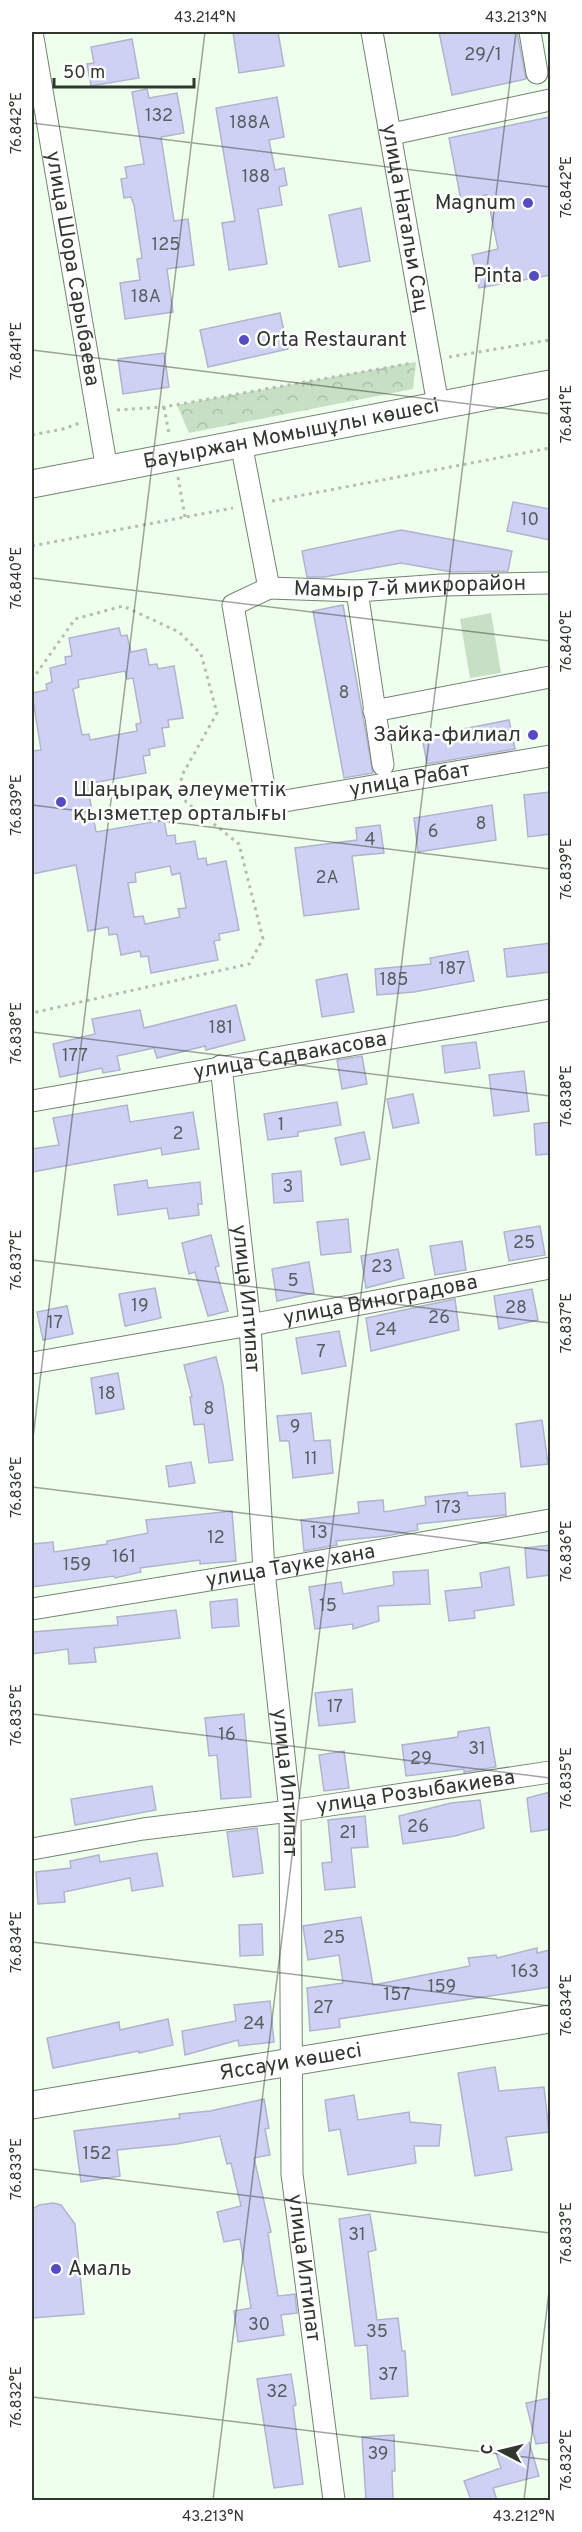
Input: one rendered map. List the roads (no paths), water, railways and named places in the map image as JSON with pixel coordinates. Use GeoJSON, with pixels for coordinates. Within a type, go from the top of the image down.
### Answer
{"type":"FeatureCollection","features":[{"type":"Feature","properties":{"kind":"main road","name":"Бауыржан Момышұлы көшесі"},"geometry":{"type":"LineString","coordinates":[[32,484],[550,384]]}},
{"type":"Feature","properties":{"kind":"main road","name":"Яссауи көшесі"},"geometry":{"type":"LineString","coordinates":[[32,2105],[550,2019]]}},
{"type":"Feature","properties":{"kind":"street","name":"улица Шора Сарыбаева"},"geometry":{"type":"LineString","coordinates":[[32,32],[74,265],[107,470]]}},
{"type":"Feature","properties":{"kind":"street","name":"улица Натальи Сац"},"geometry":{"type":"LineString","coordinates":[[372,32],[392,134],[438,405]]}},
{"type":"Feature","properties":{"kind":"street"},"geometry":{"type":"LineString","coordinates":[[530,32],[537,73]]}},
{"type":"Feature","properties":{"kind":"street"},"geometry":{"type":"LineString","coordinates":[[392,134],[550,100]]}},
{"type":"Feature","properties":{"kind":"street"},"geometry":{"type":"LineString","coordinates":[[241,443],[269,588]]}},
{"type":"Feature","properties":{"kind":"street","name":"Мамыр 7-й микрорайон"},"geometry":{"type":"LineString","coordinates":[[269,588],[357,591],[441,585],[550,583]]}},
{"type":"Feature","properties":{"kind":"street","name":"улица Рабат"},"geometry":{"type":"LineString","coordinates":[[269,588],[233,605],[267,804],[550,756]]}},
{"type":"Feature","properties":{"kind":"street"},"geometry":{"type":"LineString","coordinates":[[357,591],[383,765]]}},
{"type":"Feature","properties":{"kind":"street"},"geometry":{"type":"LineString","coordinates":[[374,711],[550,677]]}},
{"type":"Feature","properties":{"kind":"street","name":"улица Садвакасова"},"geometry":{"type":"LineString","coordinates":[[32,1101],[550,1010]]}},
{"type":"Feature","properties":{"kind":"street","name":"улица Илтипат"},"geometry":{"type":"LineString","coordinates":[[221,1066],[250,1325],[264,1571],[290,1811],[292,2174],[334,2500]]}},
{"type":"Feature","properties":{"kind":"street","name":"улица Виноградова"},"geometry":{"type":"LineString","coordinates":[[32,1363],[250,1325],[550,1268]]}},
{"type":"Feature","properties":{"kind":"street","name":"улица Тауке хана"},"geometry":{"type":"LineString","coordinates":[[32,1608],[264,1571],[550,1520]]}},
{"type":"Feature","properties":{"kind":"street","name":"улица Розыбакиева"},"geometry":{"type":"LineString","coordinates":[[32,1849],[143,1829],[290,1811],[550,1772]]}},
{"type":"Feature","properties":{"kind":"place","name":"Magnum"},"geometry":{"type":"Point","coordinates":[528,203]}},
{"type":"Feature","properties":{"kind":"place","name":"Pinta"},"geometry":{"type":"Point","coordinates":[534,276]}},
{"type":"Feature","properties":{"kind":"place","name":"Orta Restaurant"},"geometry":{"type":"Point","coordinates":[244,340]}},
{"type":"Feature","properties":{"kind":"place","name":"Зайка-филиал"},"geometry":{"type":"Point","coordinates":[533,735]}},
{"type":"Feature","properties":{"kind":"place","name":"Шаңырақ әлеуметтік қызметтер орталығы"},"geometry":{"type":"Point","coordinates":[61,802]}},
{"type":"Feature","properties":{"kind":"place","name":"Амаль"},"geometry":{"type":"Point","coordinates":[56,2269]}}]}
